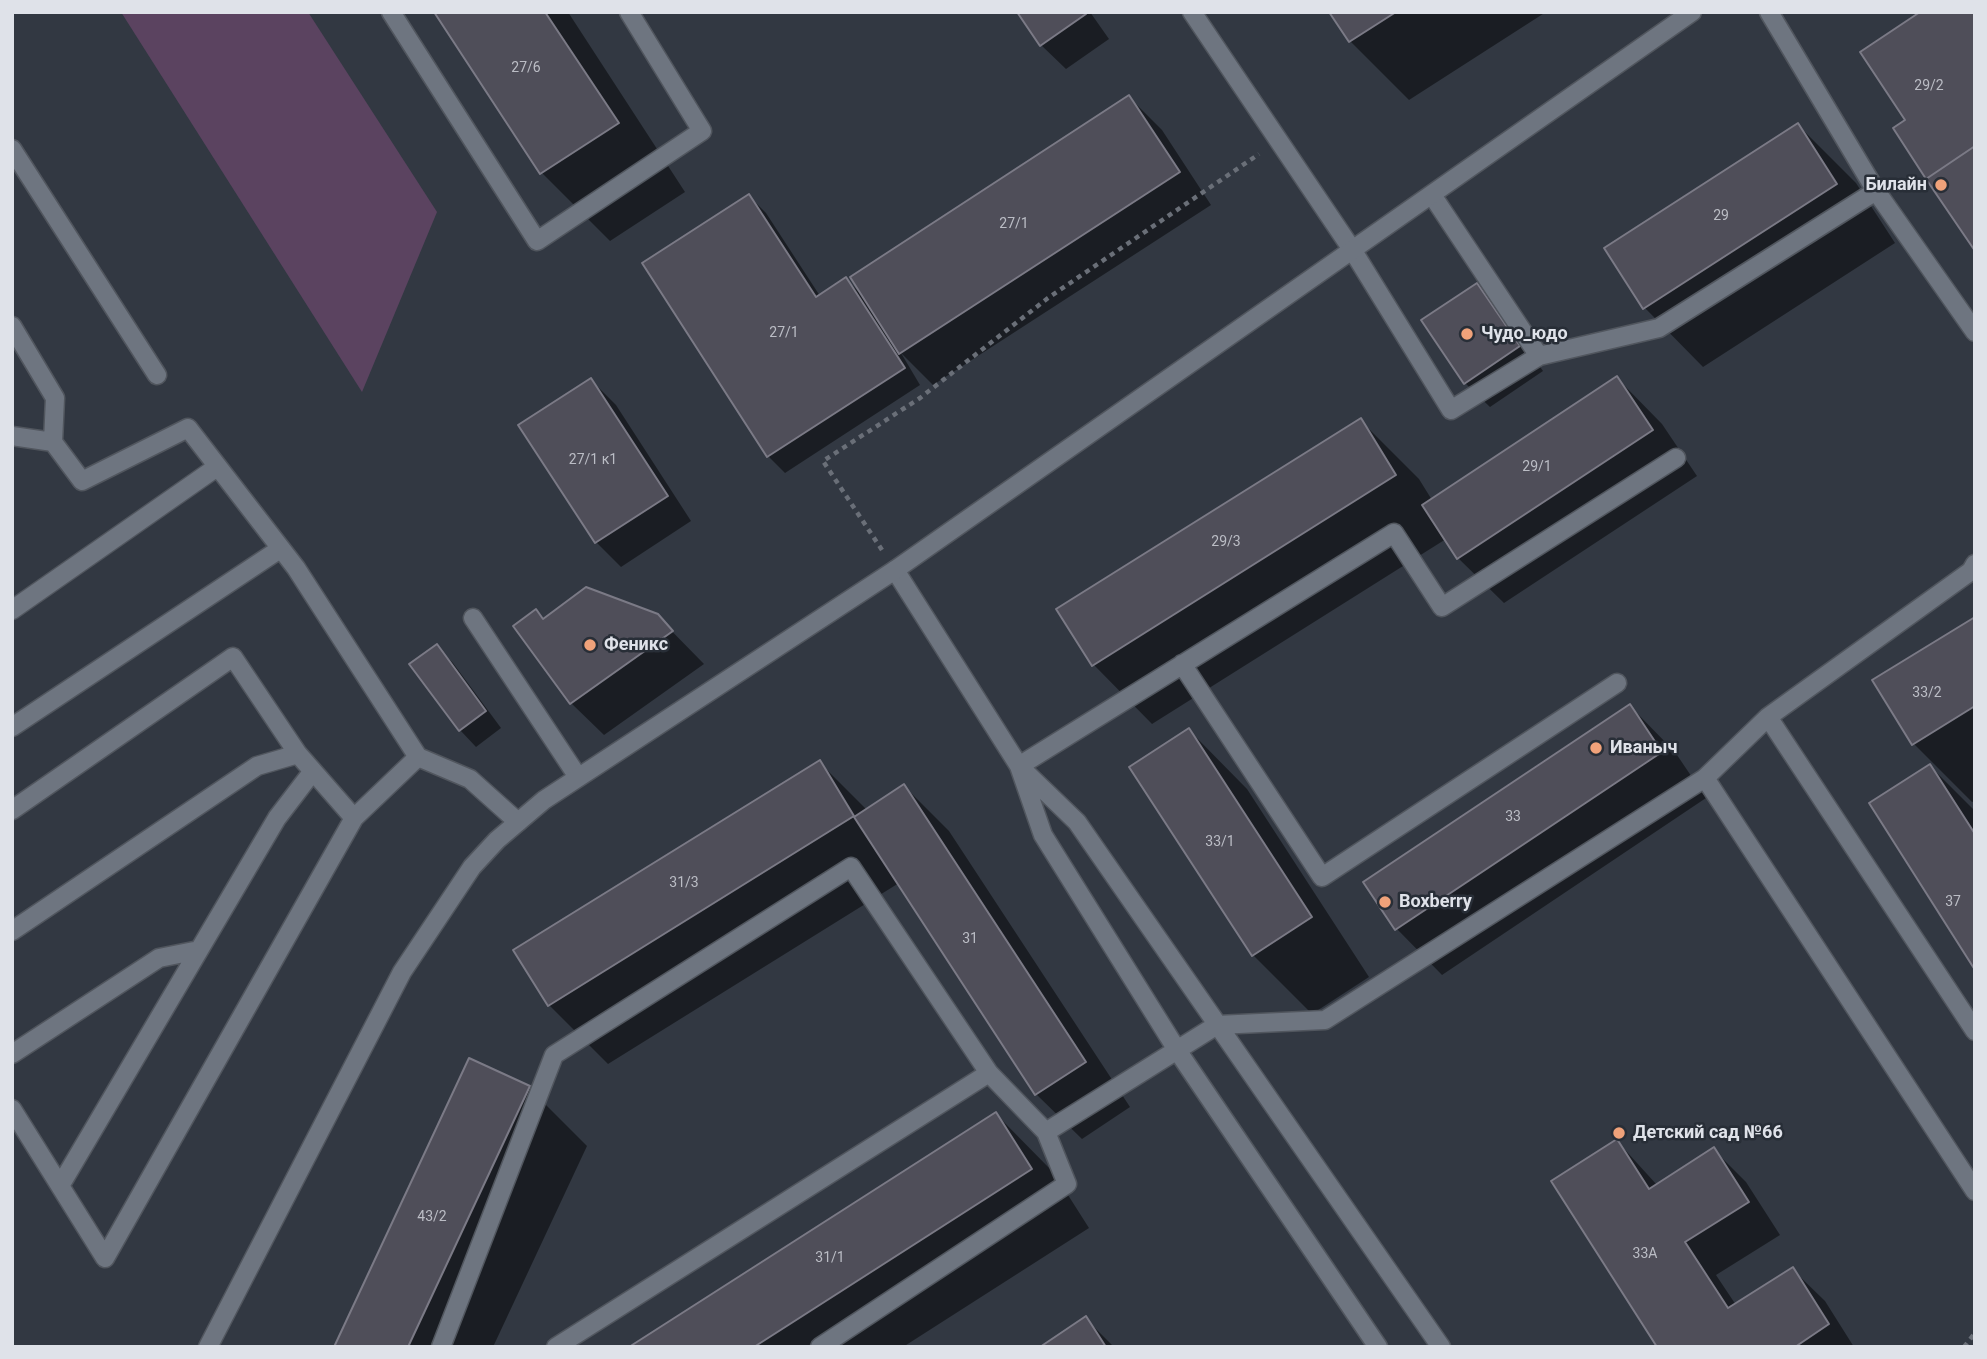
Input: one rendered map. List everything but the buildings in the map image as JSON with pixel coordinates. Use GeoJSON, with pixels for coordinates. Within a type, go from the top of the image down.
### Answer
{"type":"FeatureCollection","features":[{"type":"Feature","properties":{"kind":"street"},"geometry":{"type":"LineString","coordinates":[[391,12],[537,241],[702,131],[629,12]]}},
{"type":"Feature","properties":{"kind":"street"},"geometry":{"type":"LineString","coordinates":[[1192,12],[1277,142],[1353,251],[1451,410],[1539,356],[1659,328],[1876,191]]}},
{"type":"Feature","properties":{"kind":"street"},"geometry":{"type":"LineString","coordinates":[[212,1346],[402,972],[472,867],[518,822],[578,777],[895,570],[1692,12]]}},
{"type":"Feature","properties":{"kind":"street"},"geometry":{"type":"LineString","coordinates":[[1769,12],[1876,191],[1975,332]]}},
{"type":"Feature","properties":{"kind":"street"},"geometry":{"type":"LineString","coordinates":[[12,149],[157,375]]}},
{"type":"Feature","properties":{"kind":"street"},"geometry":{"type":"LineString","coordinates":[[1432,195],[1539,356]]}},
{"type":"Feature","properties":{"kind":"street"},"geometry":{"type":"LineString","coordinates":[[12,326],[55,398],[53,442],[82,481],[188,428],[281,549],[418,757],[470,779],[518,822]]}},
{"type":"Feature","properties":{"kind":"street"},"geometry":{"type":"LineString","coordinates":[[12,436],[53,442]]}},
{"type":"Feature","properties":{"kind":"street"},"geometry":{"type":"LineString","coordinates":[[1018,766],[1394,533],[1442,607],[1676,458]]}},
{"type":"Feature","properties":{"kind":"street"},"geometry":{"type":"LineString","coordinates":[[12,610],[216,467]]}},
{"type":"Feature","properties":{"kind":"street"},"geometry":{"type":"LineString","coordinates":[[12,726],[281,549]]}},
{"type":"Feature","properties":{"kind":"street"},"geometry":{"type":"LineString","coordinates":[[1046,1132],[1217,1025],[1325,1020],[1705,778],[1768,717],[1971,571],[1975,564]]}},
{"type":"Feature","properties":{"kind":"street"},"geometry":{"type":"LineString","coordinates":[[895,570],[1018,766],[1043,835],[1177,1050],[1378,1347]]}},
{"type":"Feature","properties":{"kind":"street"},"geometry":{"type":"LineString","coordinates":[[473,618],[578,777]]}},
{"type":"Feature","properties":{"kind":"street"},"geometry":{"type":"LineString","coordinates":[[12,810],[233,657],[298,754],[355,818]]}},
{"type":"Feature","properties":{"kind":"street"},"geometry":{"type":"LineString","coordinates":[[1182,664],[1322,877],[1617,683]]}},
{"type":"Feature","properties":{"kind":"street"},"geometry":{"type":"LineString","coordinates":[[1768,717],[1975,1031]]}},
{"type":"Feature","properties":{"kind":"street"},"geometry":{"type":"LineString","coordinates":[[12,931],[257,766],[298,754]]}},
{"type":"Feature","properties":{"kind":"street"},"geometry":{"type":"LineString","coordinates":[[12,1109],[105,1258],[355,818],[418,757]]}},
{"type":"Feature","properties":{"kind":"street"},"geometry":{"type":"LineString","coordinates":[[1018,766],[1077,822],[1441,1347]]}},
{"type":"Feature","properties":{"kind":"street"},"geometry":{"type":"LineString","coordinates":[[60,1186],[277,818],[313,771]]}},
{"type":"Feature","properties":{"kind":"street"},"geometry":{"type":"LineString","coordinates":[[1705,778],[1975,1191]]}},
{"type":"Feature","properties":{"kind":"street"},"geometry":{"type":"LineString","coordinates":[[441,1347],[554,1055],[851,867],[989,1073],[1046,1132],[1068,1184],[820,1347]]}},
{"type":"Feature","properties":{"kind":"street"},"geometry":{"type":"LineString","coordinates":[[12,1054],[159,958],[199,950]]}},
{"type":"Feature","properties":{"kind":"street"},"geometry":{"type":"LineString","coordinates":[[556,1347],[989,1073]]}},
{"type":"Feature","properties":{"kind":"path"},"geometry":{"type":"LineString","coordinates":[[895,570],[823,461],[919,398],[1048,298],[1277,142]]}},
{"type":"Feature","properties":{"kind":"path"},"geometry":{"type":"LineString","coordinates":[[1964,1347],[1975,1333]]}},
{"type":"Feature","properties":{"kind":"shaded area"},"geometry":{"type":"Polygon","coordinates":[[[121,12],[308,12],[437,212],[362,392],[121,12]]]}},
{"type":"Feature","properties":{"kind":"place","name":"Билайн"},"geometry":{"type":"Point","coordinates":[1941,185]}},
{"type":"Feature","properties":{"kind":"place","name":"Чудо_юдо"},"geometry":{"type":"Point","coordinates":[1467,334]}},
{"type":"Feature","properties":{"kind":"place","name":"Феникс"},"geometry":{"type":"Point","coordinates":[590,645]}},
{"type":"Feature","properties":{"kind":"place","name":"Иваныч"},"geometry":{"type":"Point","coordinates":[1596,748]}},
{"type":"Feature","properties":{"kind":"place","name":"Boxberry"},"geometry":{"type":"Point","coordinates":[1385,902]}},
{"type":"Feature","properties":{"kind":"place","name":"Детский сад №66"},"geometry":{"type":"Point","coordinates":[1619,1133]}}]}
